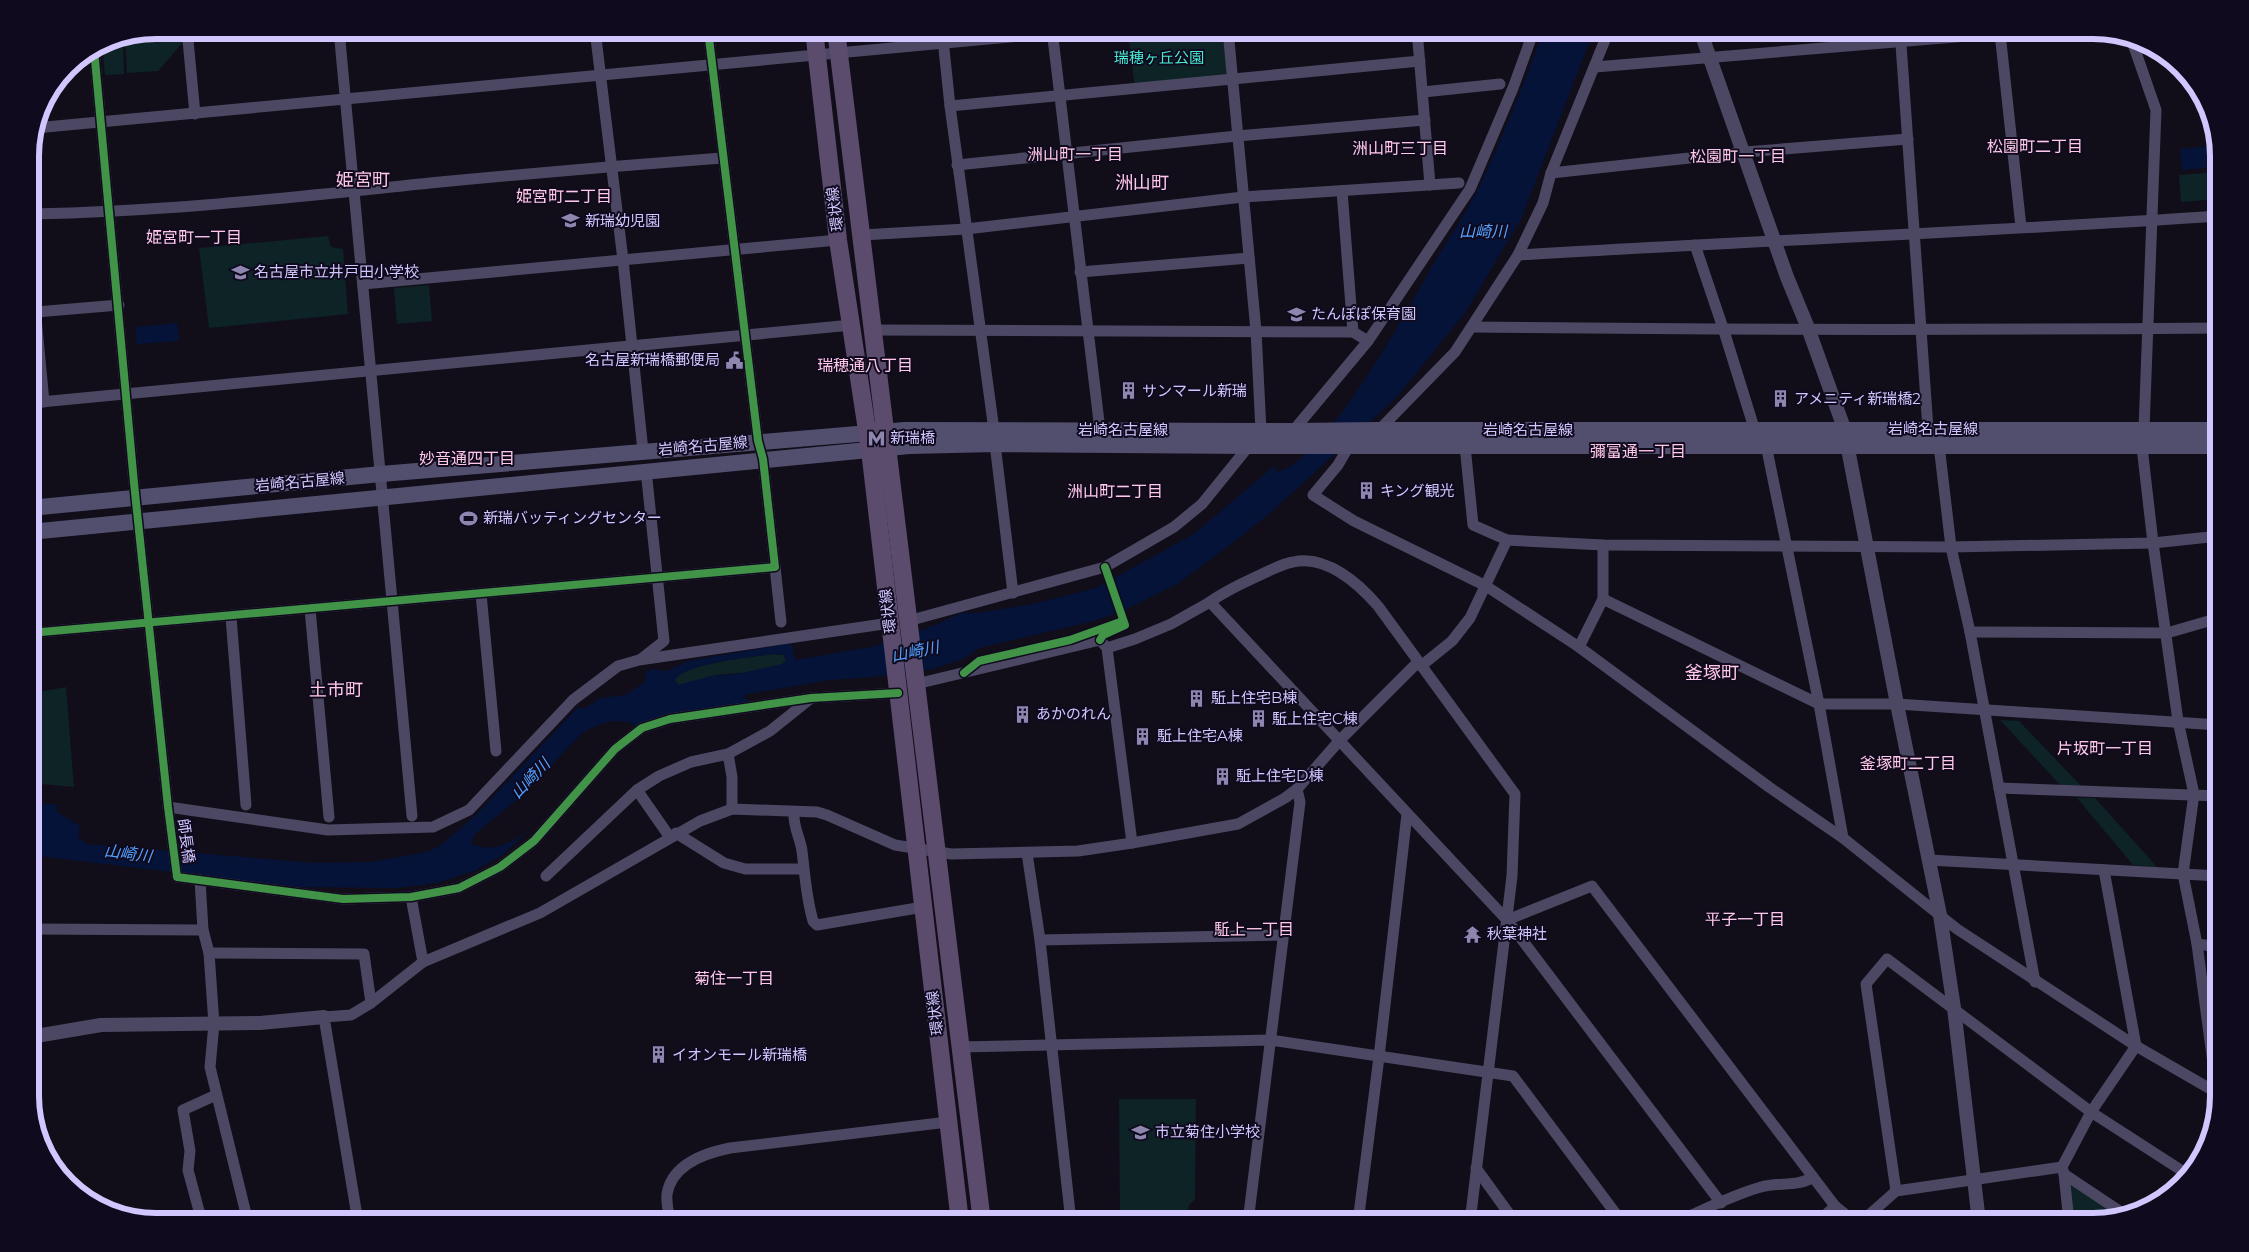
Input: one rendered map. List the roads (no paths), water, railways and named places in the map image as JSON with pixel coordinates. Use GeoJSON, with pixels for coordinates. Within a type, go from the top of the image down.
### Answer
{"type":"FeatureCollection","features":[{"type":"Feature","properties":{"kind":"main road","name":"環状線"},"geometry":{"type":"LineString","coordinates":[[815,39],[838,240],[852,325],[877,441],[909,624],[981,1213]]}},
{"type":"Feature","properties":{"kind":"main road","name":"環状線"},"geometry":{"type":"LineString","coordinates":[[837,39],[872,330],[877,441],[890,625],[959,1213]]}},
{"type":"Feature","properties":{"kind":"main road","name":"岩崎名古屋線"},"geometry":{"type":"LineString","coordinates":[[39,507],[381,474],[758,441],[877,441],[995,437],[1100,430],[1755,431],[1844,428],[2210,430]]}},
{"type":"Feature","properties":{"kind":"main road","name":"岩崎名古屋線"},"geometry":{"type":"LineString","coordinates":[[995,437],[1250,446],[2210,446]]}},
{"type":"Feature","properties":{"kind":"main road","name":"岩崎名古屋線"},"geometry":{"type":"LineString","coordinates":[[39,531],[763,459],[877,441]]}},
{"type":"Feature","properties":{"kind":"street"},"geometry":{"type":"LineString","coordinates":[[188,39],[195,114]]}},
{"type":"Feature","properties":{"kind":"street"},"geometry":{"type":"LineString","coordinates":[[340,39],[412,816]]}},
{"type":"Feature","properties":{"kind":"street"},"geometry":{"type":"LineString","coordinates":[[596,39],[623,260],[643,451]]}},
{"type":"Feature","properties":{"kind":"street"},"geometry":{"type":"LineString","coordinates":[[709,39],[722,158],[736,249],[758,441],[763,459],[781,622]]}},
{"type":"Feature","properties":{"kind":"street"},"geometry":{"type":"LineString","coordinates":[[943,39],[950,106],[995,437],[1013,593]]}},
{"type":"Feature","properties":{"kind":"street"},"geometry":{"type":"LineString","coordinates":[[43,127],[986,39]]}},
{"type":"Feature","properties":{"kind":"street"},"geometry":{"type":"LineString","coordinates":[[1053,39],[1100,430]]}},
{"type":"Feature","properties":{"kind":"street"},"geometry":{"type":"LineString","coordinates":[[909,624],[1105,567],[1174,527],[1202,504],[1261,430],[1256,331],[1229,39]]}},
{"type":"Feature","properties":{"kind":"street"},"geometry":{"type":"LineString","coordinates":[[1418,39],[1430,185]]}},
{"type":"Feature","properties":{"kind":"street"},"geometry":{"type":"LineString","coordinates":[[1293,431],[1368,341],[1470,189],[1513,88],[1531,39]]}},
{"type":"Feature","properties":{"kind":"street"},"geometry":{"type":"LineString","coordinates":[[1378,430],[1455,352],[1518,255],[1543,202],[1552,174],[1606,39]]}},
{"type":"Feature","properties":{"kind":"street"},"geometry":{"type":"LineString","coordinates":[[1704,39],[1844,428],[1940,915],[1954,1008],[1978,1213]]}},
{"type":"Feature","properties":{"kind":"street"},"geometry":{"type":"LineString","coordinates":[[1595,67],[1711,58],[1874,39]]}},
{"type":"Feature","properties":{"kind":"street"},"geometry":{"type":"LineString","coordinates":[[1900,39],[1928,429]]}},
{"type":"Feature","properties":{"kind":"street"},"geometry":{"type":"LineString","coordinates":[[2001,39],[2021,228]]}},
{"type":"Feature","properties":{"kind":"street"},"geometry":{"type":"LineString","coordinates":[[2134,47],[2156,110],[2144,429]]}},
{"type":"Feature","properties":{"kind":"street","name":"師長橋"},"geometry":{"type":"LineString","coordinates":[[95,56],[128,395],[136,497],[168,809],[177,877],[200,880]]}},
{"type":"Feature","properties":{"kind":"street"},"geometry":{"type":"LineString","coordinates":[[950,106],[1420,61]]}},
{"type":"Feature","properties":{"kind":"street"},"geometry":{"type":"LineString","coordinates":[[1422,92],[1500,84]]}},
{"type":"Feature","properties":{"kind":"street"},"geometry":{"type":"LineString","coordinates":[[958,165],[1238,136],[1425,120]]}},
{"type":"Feature","properties":{"kind":"street"},"geometry":{"type":"LineString","coordinates":[[1552,174],[1745,152],[1908,138]]}},
{"type":"Feature","properties":{"kind":"street"},"geometry":{"type":"LineString","coordinates":[[39,214],[109,213],[250,202],[612,166],[722,158]]}},
{"type":"Feature","properties":{"kind":"street"},"geometry":{"type":"LineString","coordinates":[[862,235],[966,229],[1243,197],[1458,183]]}},
{"type":"Feature","properties":{"kind":"street"},"geometry":{"type":"LineString","coordinates":[[1342,191],[1353,332]]}},
{"type":"Feature","properties":{"kind":"street"},"geometry":{"type":"LineString","coordinates":[[1518,255],[1695,245],[1776,243],[1914,233],[2210,217]]}},
{"type":"Feature","properties":{"kind":"street"},"geometry":{"type":"LineString","coordinates":[[363,284],[838,240]]}},
{"type":"Feature","properties":{"kind":"street"},"geometry":{"type":"LineString","coordinates":[[1695,245],[1755,431]]}},
{"type":"Feature","properties":{"kind":"street"},"geometry":{"type":"LineString","coordinates":[[1080,272],[1249,258]]}},
{"type":"Feature","properties":{"kind":"street"},"geometry":{"type":"LineString","coordinates":[[39,312],[119,305]]}},
{"type":"Feature","properties":{"kind":"street"},"geometry":{"type":"LineString","coordinates":[[39,402],[852,325]]}},
{"type":"Feature","properties":{"kind":"street"},"geometry":{"type":"LineString","coordinates":[[1472,328],[1724,331],[1808,328],[1921,330],[2210,328]]}},
{"type":"Feature","properties":{"kind":"street"},"geometry":{"type":"LineString","coordinates":[[872,330],[1353,332],[1368,341]]}},
{"type":"Feature","properties":{"kind":"street"},"geometry":{"type":"LineString","coordinates":[[39,346],[44,402]]}},
{"type":"Feature","properties":{"kind":"street"},"geometry":{"type":"LineString","coordinates":[[1766,445],[1819,704],[1843,838]]}},
{"type":"Feature","properties":{"kind":"street"},"geometry":{"type":"LineString","coordinates":[[1939,445],[1951,547],[1970,632],[2035,982]]}},
{"type":"Feature","properties":{"kind":"street"},"geometry":{"type":"LineString","coordinates":[[1350,446],[1338,465],[1313,495],[1354,521],[1486,586],[1579,647],[1769,787],[1843,838],[1940,915],[2035,982],[2136,1046],[2210,1088]]}},
{"type":"Feature","properties":{"kind":"street"},"geometry":{"type":"LineString","coordinates":[[1464,446],[1473,525],[1507,540],[1603,546],[1787,544],[1951,547],[2153,542],[2210,537]]}},
{"type":"Feature","properties":{"kind":"street"},"geometry":{"type":"LineString","coordinates":[[2142,447],[2178,721],[2194,794],[2183,874],[2210,1015]]}},
{"type":"Feature","properties":{"kind":"street"},"geometry":{"type":"LineString","coordinates":[[639,660],[664,641],[646,470]]}},
{"type":"Feature","properties":{"kind":"street"},"geometry":{"type":"LineString","coordinates":[[39,1036],[100,1026],[214,1024],[351,1015],[371,1004],[423,962],[540,913],[672,835],[700,821],[732,809],[827,814],[895,845],[951,854],[1078,851],[1238,824],[1297,789],[1340,740],[1419,664],[1452,641],[1470,618],[1507,540]]}},
{"type":"Feature","properties":{"kind":"street"},"geometry":{"type":"LineString","coordinates":[[1579,647],[1603,599],[1603,546]]}},
{"type":"Feature","properties":{"kind":"street"},"geometry":{"type":"LineString","coordinates":[[1107,648],[1136,639],[1171,624],[1246,582],[1294,561],[1320,564],[1344,576],[1363,589],[1378,606],[1515,794],[1512,876],[1471,1213]]}},
{"type":"Feature","properties":{"kind":"street"},"geometry":{"type":"LineString","coordinates":[[39,632],[149,624],[775,567]]}},
{"type":"Feature","properties":{"kind":"street"},"geometry":{"type":"LineString","coordinates":[[481,594],[496,751]]}},
{"type":"Feature","properties":{"kind":"street"},"geometry":{"type":"LineString","coordinates":[[1603,599],[1819,704],[1897,704],[1984,712],[2210,724]]}},
{"type":"Feature","properties":{"kind":"street"},"geometry":{"type":"LineString","coordinates":[[1210,602],[1507,920],[1721,1203]]}},
{"type":"Feature","properties":{"kind":"street"},"geometry":{"type":"LineString","coordinates":[[310,609],[329,817]]}},
{"type":"Feature","properties":{"kind":"street"},"geometry":{"type":"LineString","coordinates":[[231,616],[246,805]]}},
{"type":"Feature","properties":{"kind":"street"},"geometry":{"type":"LineString","coordinates":[[1970,632],[2167,633],[2210,621]]}},
{"type":"Feature","properties":{"kind":"street"},"geometry":{"type":"LineString","coordinates":[[168,809],[328,830],[434,828],[470,810],[573,700],[618,666],[639,660],[890,625]]}},
{"type":"Feature","properties":{"kind":"street"},"geometry":{"type":"LineString","coordinates":[[916,684],[1100,640],[1107,648],[1132,843]]}},
{"type":"Feature","properties":{"kind":"street"},"geometry":{"type":"LineString","coordinates":[[246,1213],[210,1067],[214,1024],[209,953],[203,930],[200,880],[343,899],[411,897],[460,888],[500,867],[534,841],[616,748],[642,728],[670,719],[897,687]]}},
{"type":"Feature","properties":{"kind":"street"},"geometry":{"type":"LineString","coordinates":[[546,876],[638,790],[659,776],[691,762],[728,754],[770,731],[811,698]]}},
{"type":"Feature","properties":{"kind":"street"},"geometry":{"type":"LineString","coordinates":[[728,754],[732,777],[732,809]]}},
{"type":"Feature","properties":{"kind":"street"},"geometry":{"type":"LineString","coordinates":[[2000,788],[2210,795]]}},
{"type":"Feature","properties":{"kind":"street"},"geometry":{"type":"LineString","coordinates":[[1249,1213],[1300,802],[1297,789]]}},
{"type":"Feature","properties":{"kind":"street"},"geometry":{"type":"LineString","coordinates":[[638,790],[672,835],[724,863],[745,869],[802,869]]}},
{"type":"Feature","properties":{"kind":"street"},"geometry":{"type":"LineString","coordinates":[[794,813],[793,823],[802,849],[802,869],[810,910],[817,925],[923,907]]}},
{"type":"Feature","properties":{"kind":"street"},"geometry":{"type":"LineString","coordinates":[[1359,1213],[1380,1057],[1407,814]]}},
{"type":"Feature","properties":{"kind":"street"},"geometry":{"type":"LineString","coordinates":[[1027,853],[1040,940],[1071,1213]]}},
{"type":"Feature","properties":{"kind":"street"},"geometry":{"type":"LineString","coordinates":[[1929,860],[2210,876]]}},
{"type":"Feature","properties":{"kind":"street"},"geometry":{"type":"LineString","coordinates":[[2068,1213],[2063,1171],[2091,1112],[2136,1046],[2104,870]]}},
{"type":"Feature","properties":{"kind":"street"},"geometry":{"type":"LineString","coordinates":[[1507,920],[1592,886],[1670,986],[1835,1206],[1844,1213]]}},
{"type":"Feature","properties":{"kind":"street"},"geometry":{"type":"LineString","coordinates":[[411,897],[423,962]]}},
{"type":"Feature","properties":{"kind":"street"},"geometry":{"type":"LineString","coordinates":[[39,929],[203,930]]}},
{"type":"Feature","properties":{"kind":"street"},"geometry":{"type":"LineString","coordinates":[[1040,940],[1284,935]]}},
{"type":"Feature","properties":{"kind":"street"},"geometry":{"type":"LineString","coordinates":[[2197,944],[2210,946]]}},
{"type":"Feature","properties":{"kind":"street"},"geometry":{"type":"LineString","coordinates":[[209,953],[364,954],[371,1004]]}},
{"type":"Feature","properties":{"kind":"street"},"geometry":{"type":"LineString","coordinates":[[1896,1191],[1866,984],[1887,960],[1954,1008],[2091,1112],[2183,1171]]}},
{"type":"Feature","properties":{"kind":"street"},"geometry":{"type":"LineString","coordinates":[[324,1017],[357,1213]]}},
{"type":"Feature","properties":{"kind":"street"},"geometry":{"type":"LineString","coordinates":[[960,1047],[1270,1040],[1513,1076],[1615,1213]]}},
{"type":"Feature","properties":{"kind":"street"},"geometry":{"type":"LineString","coordinates":[[200,1213],[188,1170],[190,1151],[184,1110],[216,1095]]}},
{"type":"Feature","properties":{"kind":"street"},"geometry":{"type":"LineString","coordinates":[[669,1213],[668,1194],[684,1167],[696,1156],[730,1148],[948,1122]]}},
{"type":"Feature","properties":{"kind":"street"},"geometry":{"type":"LineString","coordinates":[[1476,1168],[1508,1213]]}},
{"type":"Feature","properties":{"kind":"street"},"geometry":{"type":"LineString","coordinates":[[1871,1213],[1896,1191],[1973,1180],[2063,1171],[2118,1210]]}},
{"type":"Feature","properties":{"kind":"street"},"geometry":{"type":"LineString","coordinates":[[1697,1213],[1762,1186],[1804,1183],[1813,1177]]}},
{"type":"Feature","properties":{"kind":"street"},"geometry":{"type":"LineString","coordinates":[[1828,1213],[1835,1206]]}},
{"type":"Feature","properties":{"kind":"water","name":"山崎川"},"geometry":{"type":"Polygon","coordinates":[[[1541,39],[1591,39],[1521,219],[1465,313],[1396,398],[1268,515],[1177,584],[1123,611],[1094,621],[979,648],[965,658],[933,669],[830,680],[748,694],[743,697],[750,702],[638,727],[624,721],[596,726],[582,733],[524,794],[475,834],[471,843],[487,848],[495,847],[518,838],[531,829],[501,856],[474,871],[437,883],[397,888],[299,887],[39,856],[39,803],[59,805],[56,808],[57,812],[80,826],[78,837],[86,844],[315,863],[372,862],[427,852],[441,845],[477,814],[577,708],[585,708],[601,698],[625,695],[644,683],[646,673],[650,669],[667,671],[688,661],[791,643],[795,660],[871,647],[933,626],[961,613],[978,613],[1033,604],[1096,588],[1194,534],[1274,466],[1277,472],[1297,462],[1319,441],[1364,381],[1471,202],[1515,106],[1541,39]],[[775,654],[720,662],[690,670],[680,675],[675,681],[678,685],[711,676],[737,674],[782,664],[786,660],[784,655],[775,654]]]}},
{"type":"Feature","properties":{"kind":"water"},"geometry":{"type":"Polygon","coordinates":[[[2210,146],[2210,168],[2182,170],[2180,149],[2210,146]]]}},
{"type":"Feature","properties":{"kind":"water"},"geometry":{"type":"Polygon","coordinates":[[[177,323],[179,341],[137,344],[135,327],[177,323]]]}},
{"type":"Feature","properties":{"kind":"place","name":"新瑞幼児園"},"geometry":{"type":"Point","coordinates":[571,221]}},
{"type":"Feature","properties":{"kind":"place","name":"名古屋市立井戸田小学校"},"geometry":{"type":"Point","coordinates":[240,272]}},
{"type":"Feature","properties":{"kind":"place","name":"たんぽぽ保育園"},"geometry":{"type":"Point","coordinates":[1297,314]}},
{"type":"Feature","properties":{"kind":"place","name":"名古屋新瑞橋郵便局"},"geometry":{"type":"Point","coordinates":[734,360]}},
{"type":"Feature","properties":{"kind":"place","name":"サンマール新瑞"},"geometry":{"type":"Point","coordinates":[1128,391]}},
{"type":"Feature","properties":{"kind":"place","name":"アメニティ新瑞橋2"},"geometry":{"type":"Point","coordinates":[1780,399]}},
{"type":"Feature","properties":{"kind":"place","name":"新瑞橋"},"geometry":{"type":"Point","coordinates":[876,438]}},
{"type":"Feature","properties":{"kind":"place","name":"キング観光"},"geometry":{"type":"Point","coordinates":[1366,491]}},
{"type":"Feature","properties":{"kind":"place","name":"新瑞バッティングセンター"},"geometry":{"type":"Point","coordinates":[469,518]}},
{"type":"Feature","properties":{"kind":"place","name":"駈上住宅B棟"},"geometry":{"type":"Point","coordinates":[1197,698]}},
{"type":"Feature","properties":{"kind":"place","name":"あかのれん"},"geometry":{"type":"Point","coordinates":[1022,714]}},
{"type":"Feature","properties":{"kind":"place","name":"駈上住宅C棟"},"geometry":{"type":"Point","coordinates":[1258,719]}},
{"type":"Feature","properties":{"kind":"place","name":"駈上住宅A棟"},"geometry":{"type":"Point","coordinates":[1143,736]}},
{"type":"Feature","properties":{"kind":"place","name":"駈上住宅D棟"},"geometry":{"type":"Point","coordinates":[1222,776]}},
{"type":"Feature","properties":{"kind":"place","name":"秋葉神社"},"geometry":{"type":"Point","coordinates":[1473,934]}},
{"type":"Feature","properties":{"kind":"place","name":"イオンモール新瑞橋"},"geometry":{"type":"Point","coordinates":[658,1055]}},
{"type":"Feature","properties":{"kind":"place","name":"市立菊住小学校"},"geometry":{"type":"Point","coordinates":[1141,1132]}},
{"type":"Feature","properties":{"kind":"district","name":"松園町二丁目"},"geometry":{"type":"Point","coordinates":[2035,146]}},
{"type":"Feature","properties":{"kind":"district","name":"洲山町三丁目"},"geometry":{"type":"Point","coordinates":[1400,148]}},
{"type":"Feature","properties":{"kind":"district","name":"洲山町一丁目"},"geometry":{"type":"Point","coordinates":[1075,154]}},
{"type":"Feature","properties":{"kind":"district","name":"松園町一丁目"},"geometry":{"type":"Point","coordinates":[1738,156]}},
{"type":"Feature","properties":{"kind":"district","name":"姫宮町"},"geometry":{"type":"Point","coordinates":[363,180]}},
{"type":"Feature","properties":{"kind":"district","name":"洲山町"},"geometry":{"type":"Point","coordinates":[1142,183]}},
{"type":"Feature","properties":{"kind":"district","name":"姫宮町二丁目"},"geometry":{"type":"Point","coordinates":[564,196]}},
{"type":"Feature","properties":{"kind":"district","name":"姫宮町一丁目"},"geometry":{"type":"Point","coordinates":[194,237]}},
{"type":"Feature","properties":{"kind":"district","name":"瑞穂通八丁目"},"geometry":{"type":"Point","coordinates":[865,365]}},
{"type":"Feature","properties":{"kind":"district","name":"彌富通一丁目"},"geometry":{"type":"Point","coordinates":[1638,451]}},
{"type":"Feature","properties":{"kind":"district","name":"妙音通四丁目"},"geometry":{"type":"Point","coordinates":[467,458]}},
{"type":"Feature","properties":{"kind":"district","name":"洲山町二丁目"},"geometry":{"type":"Point","coordinates":[1115,491]}},
{"type":"Feature","properties":{"kind":"district","name":"釜塚町"},"geometry":{"type":"Point","coordinates":[1712,673]}},
{"type":"Feature","properties":{"kind":"district","name":"土市町"},"geometry":{"type":"Point","coordinates":[336,690]}},
{"type":"Feature","properties":{"kind":"district","name":"片坂町一丁目"},"geometry":{"type":"Point","coordinates":[2105,748]}},
{"type":"Feature","properties":{"kind":"district","name":"釜塚町二丁目"},"geometry":{"type":"Point","coordinates":[1908,763]}},
{"type":"Feature","properties":{"kind":"district","name":"平子一丁目"},"geometry":{"type":"Point","coordinates":[1745,919]}},
{"type":"Feature","properties":{"kind":"district","name":"駈上一丁目"},"geometry":{"type":"Point","coordinates":[1254,929]}},
{"type":"Feature","properties":{"kind":"district","name":"菊住一丁目"},"geometry":{"type":"Point","coordinates":[734,978]}},
{"type":"Feature","properties":{"kind":"park label","name":"瑞穂ヶ丘公園"},"geometry":{"type":"Point","coordinates":[1159,58]}}]}
